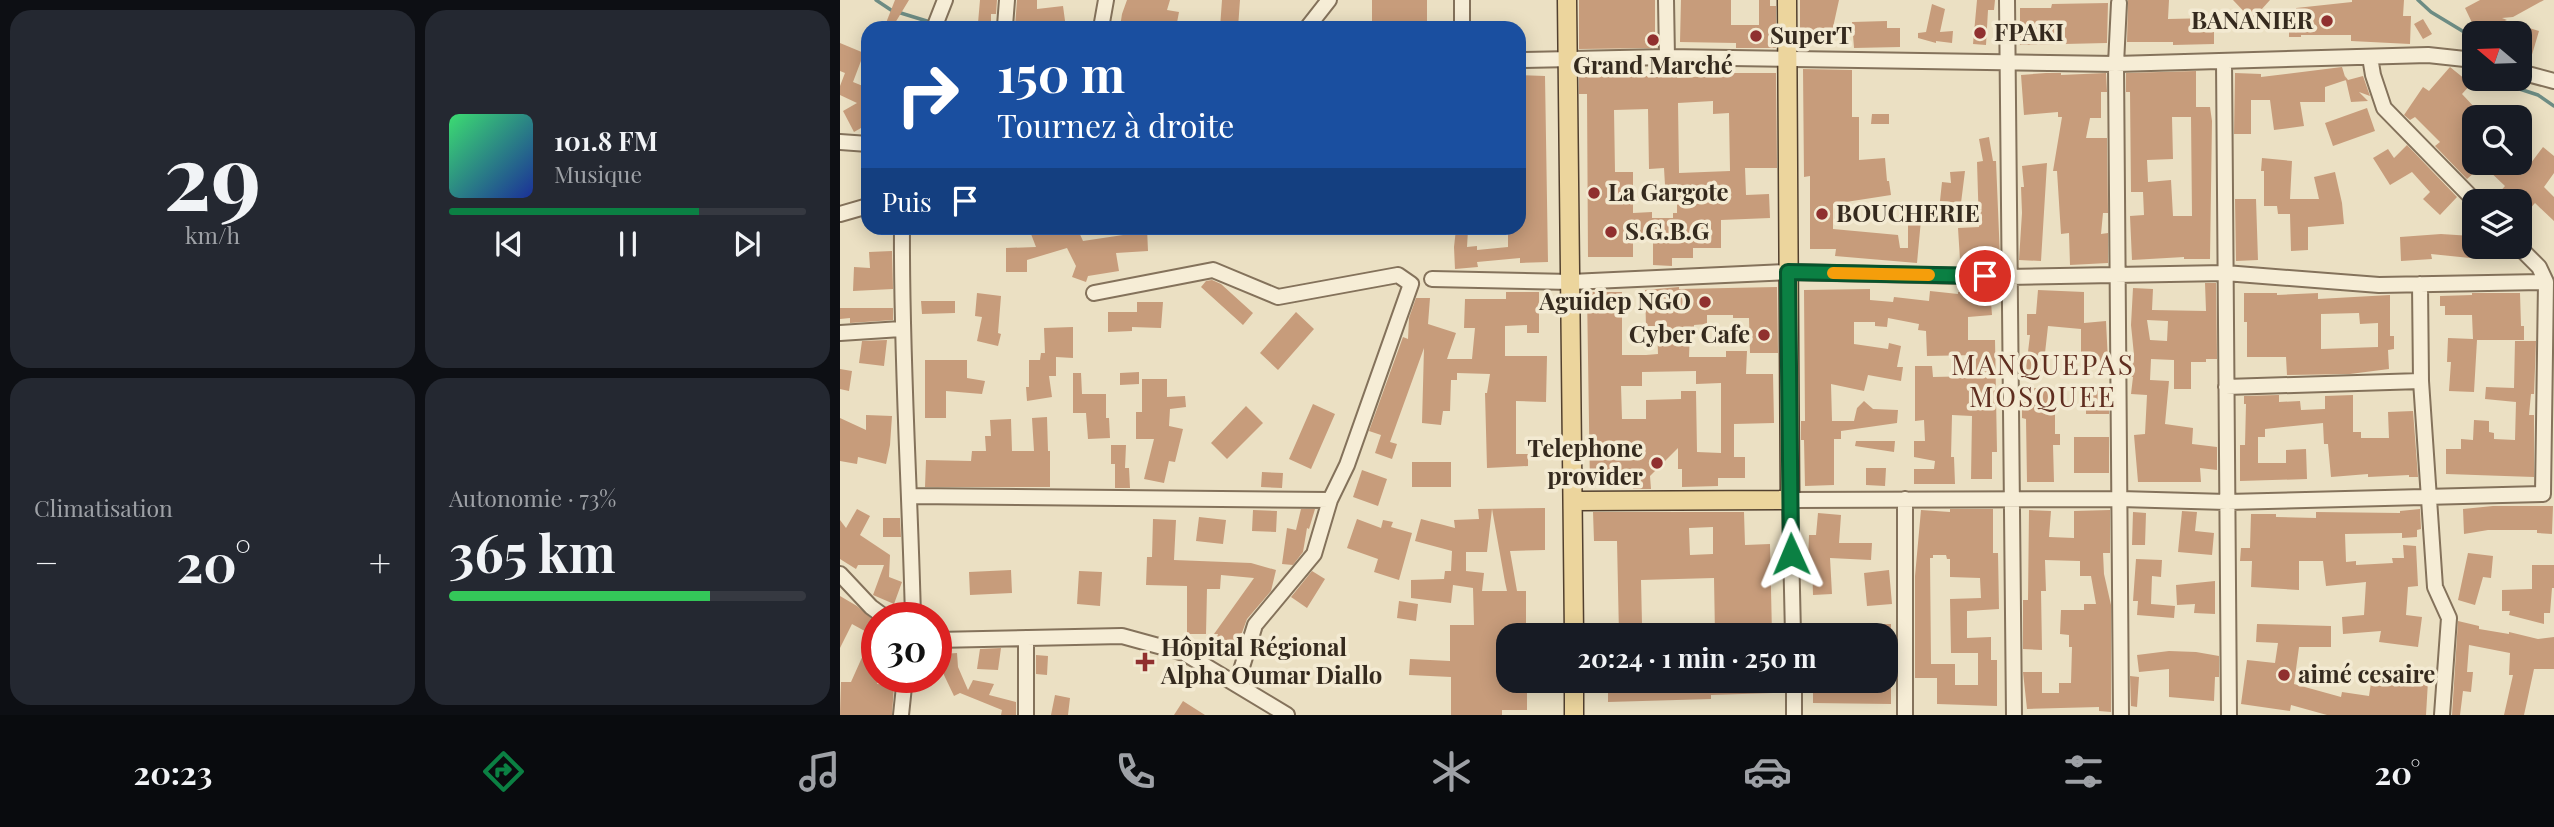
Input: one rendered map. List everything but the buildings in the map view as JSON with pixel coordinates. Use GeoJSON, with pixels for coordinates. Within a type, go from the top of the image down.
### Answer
{"type":"FeatureCollection","features":[{"type":"Feature","properties":{"kind":"main road"},"geometry":{"type":"LineString","coordinates":[[1567,0],[1574,623]]}},
{"type":"Feature","properties":{"kind":"main road"},"geometry":{"type":"LineString","coordinates":[[1574,500],[1790,500],[1787,0]]}},
{"type":"Feature","properties":{"kind":"main road"},"geometry":{"type":"LineString","coordinates":[[1574,693],[1574,715]]}},
{"type":"Feature","properties":{"kind":"street"},"geometry":{"type":"LineString","coordinates":[[937,21],[945,0]]}},
{"type":"Feature","properties":{"kind":"street"},"geometry":{"type":"LineString","coordinates":[[1005,21],[1007,0]]}},
{"type":"Feature","properties":{"kind":"street"},"geometry":{"type":"LineString","coordinates":[[1106,0],[1106,21]]}},
{"type":"Feature","properties":{"kind":"street"},"geometry":{"type":"LineString","coordinates":[[1312,21],[1329,0]]}},
{"type":"Feature","properties":{"kind":"street"},"geometry":{"type":"LineString","coordinates":[[1462,0],[1462,21]]}},
{"type":"Feature","properties":{"kind":"street"},"geometry":{"type":"LineString","coordinates":[[1666,0],[1667,57]]}},
{"type":"Feature","properties":{"kind":"street"},"geometry":{"type":"LineString","coordinates":[[2007,0],[2014,715]]}},
{"type":"Feature","properties":{"kind":"street"},"geometry":{"type":"LineString","coordinates":[[2119,4],[2116,64],[2121,715]]}},
{"type":"Feature","properties":{"kind":"street"},"geometry":{"type":"LineString","coordinates":[[1526,60],[1667,57],[2116,64],[2428,55],[2462,59]]}},
{"type":"Feature","properties":{"kind":"street"},"geometry":{"type":"LineString","coordinates":[[2370,57],[2384,108],[2463,189]]}},
{"type":"Feature","properties":{"kind":"street"},"geometry":{"type":"LineString","coordinates":[[2224,61],[2228,715]]}},
{"type":"Feature","properties":{"kind":"street"},"geometry":{"type":"LineString","coordinates":[[2532,75],[2554,81]]}},
{"type":"Feature","properties":{"kind":"street"},"geometry":{"type":"LineString","coordinates":[[840,142],[861,144]]}},
{"type":"Feature","properties":{"kind":"street"},"geometry":{"type":"LineString","coordinates":[[840,214],[861,208]]}},
{"type":"Feature","properties":{"kind":"street"},"geometry":{"type":"LineString","coordinates":[[902,235],[901,329],[911,496],[913,602]]}},
{"type":"Feature","properties":{"kind":"street"},"geometry":{"type":"LineString","coordinates":[[1793,623],[1790,500],[2120,499],[2227,502],[2543,494],[2546,282],[2539,267],[2531,259]]}},
{"type":"Feature","properties":{"kind":"street"},"geometry":{"type":"LineString","coordinates":[[1094,293],[1213,270],[1278,297],[1398,275],[1412,284],[1347,465],[1330,500],[1314,554],[1255,625],[1237,683]]}},
{"type":"Feature","properties":{"kind":"street"},"geometry":{"type":"LineString","coordinates":[[1432,279],[1572,282],[1788,272],[2008,277],[2225,273],[2379,285],[2546,282]]}},
{"type":"Feature","properties":{"kind":"street"},"geometry":{"type":"LineString","coordinates":[[2420,284],[2421,381],[2435,587],[2449,618],[2442,715]]}},
{"type":"Feature","properties":{"kind":"street"},"geometry":{"type":"LineString","coordinates":[[840,333],[901,329]]}},
{"type":"Feature","properties":{"kind":"street"},"geometry":{"type":"LineString","coordinates":[[2226,387],[2421,381]]}},
{"type":"Feature","properties":{"kind":"street"},"geometry":{"type":"LineString","coordinates":[[911,496],[1330,500]]}},
{"type":"Feature","properties":{"kind":"street"},"geometry":{"type":"LineString","coordinates":[[1905,499],[1905,715]]}},
{"type":"Feature","properties":{"kind":"street"},"geometry":{"type":"LineString","coordinates":[[840,574],[866,602]]}},
{"type":"Feature","properties":{"kind":"street"},"geometry":{"type":"LineString","coordinates":[[952,640],[1122,636],[1184,653],[1287,715]]}},
{"type":"Feature","properties":{"kind":"street"},"geometry":{"type":"LineString","coordinates":[[1026,638],[1026,715]]}},
{"type":"Feature","properties":{"kind":"street"},"geometry":{"type":"LineString","coordinates":[[901,715],[903,693]]}},
{"type":"Feature","properties":{"kind":"street"},"geometry":{"type":"LineString","coordinates":[[1794,693],[1794,715]]}},
{"type":"Feature","properties":{"kind":"waterway"},"geometry":{"type":"LineString","coordinates":[[876,0],[891,10],[927,21]]}},
{"type":"Feature","properties":{"kind":"waterway"},"geometry":{"type":"LineString","coordinates":[[2418,0],[2431,12],[2462,31]]}},
{"type":"Feature","properties":{"kind":"waterway"},"geometry":{"type":"LineString","coordinates":[[2526,91],[2538,95],[2554,106]]}},
{"type":"Feature","properties":{"kind":"slow traffic"},"geometry":{"type":"LineString","coordinates":[[1833,273],[1929,275]]}},
{"type":"Feature","properties":{"kind":"place","name":"BANANIER"},"geometry":{"type":"Point","coordinates":[2327,21]}},
{"type":"Feature","properties":{"kind":"place","name":"FPAKI"},"geometry":{"type":"Point","coordinates":[1980,33]}},
{"type":"Feature","properties":{"kind":"place","name":"SuperT"},"geometry":{"type":"Point","coordinates":[1756,36]}},
{"type":"Feature","properties":{"kind":"place","name":"Grand Marché"},"geometry":{"type":"Point","coordinates":[1653,40]}},
{"type":"Feature","properties":{"kind":"place","name":"La Gargote"},"geometry":{"type":"Point","coordinates":[1594,193]}},
{"type":"Feature","properties":{"kind":"place","name":"BOUCHERIE"},"geometry":{"type":"Point","coordinates":[1822,214]}},
{"type":"Feature","properties":{"kind":"place","name":"S.G.B.G"},"geometry":{"type":"Point","coordinates":[1611,232]}},
{"type":"Feature","properties":{"kind":"place","name":"Aguidep NGO"},"geometry":{"type":"Point","coordinates":[1705,302]}},
{"type":"Feature","properties":{"kind":"place","name":"Cyber Cafe"},"geometry":{"type":"Point","coordinates":[1764,335]}},
{"type":"Feature","properties":{"kind":"place","name":"Telephone provider"},"geometry":{"type":"Point","coordinates":[1657,463]}},
{"type":"Feature","properties":{"kind":"place","name":"Hôpital Régional Alpha Oumar Diallo"},"geometry":{"type":"Point","coordinates":[1145,662]}},
{"type":"Feature","properties":{"kind":"place","name":"aimé cesaire"},"geometry":{"type":"Point","coordinates":[2284,675]}},
{"type":"Feature","properties":{"kind":"district","name":"MANQUEPAS MOSQUEE"},"geometry":{"type":"Point","coordinates":[2043,381]}},
{"type":"Feature","properties":{"kind":"route"},"geometry":{"type":"LineString","coordinates":[[1791,554],[1788,272],[1985,276]]}}]}
